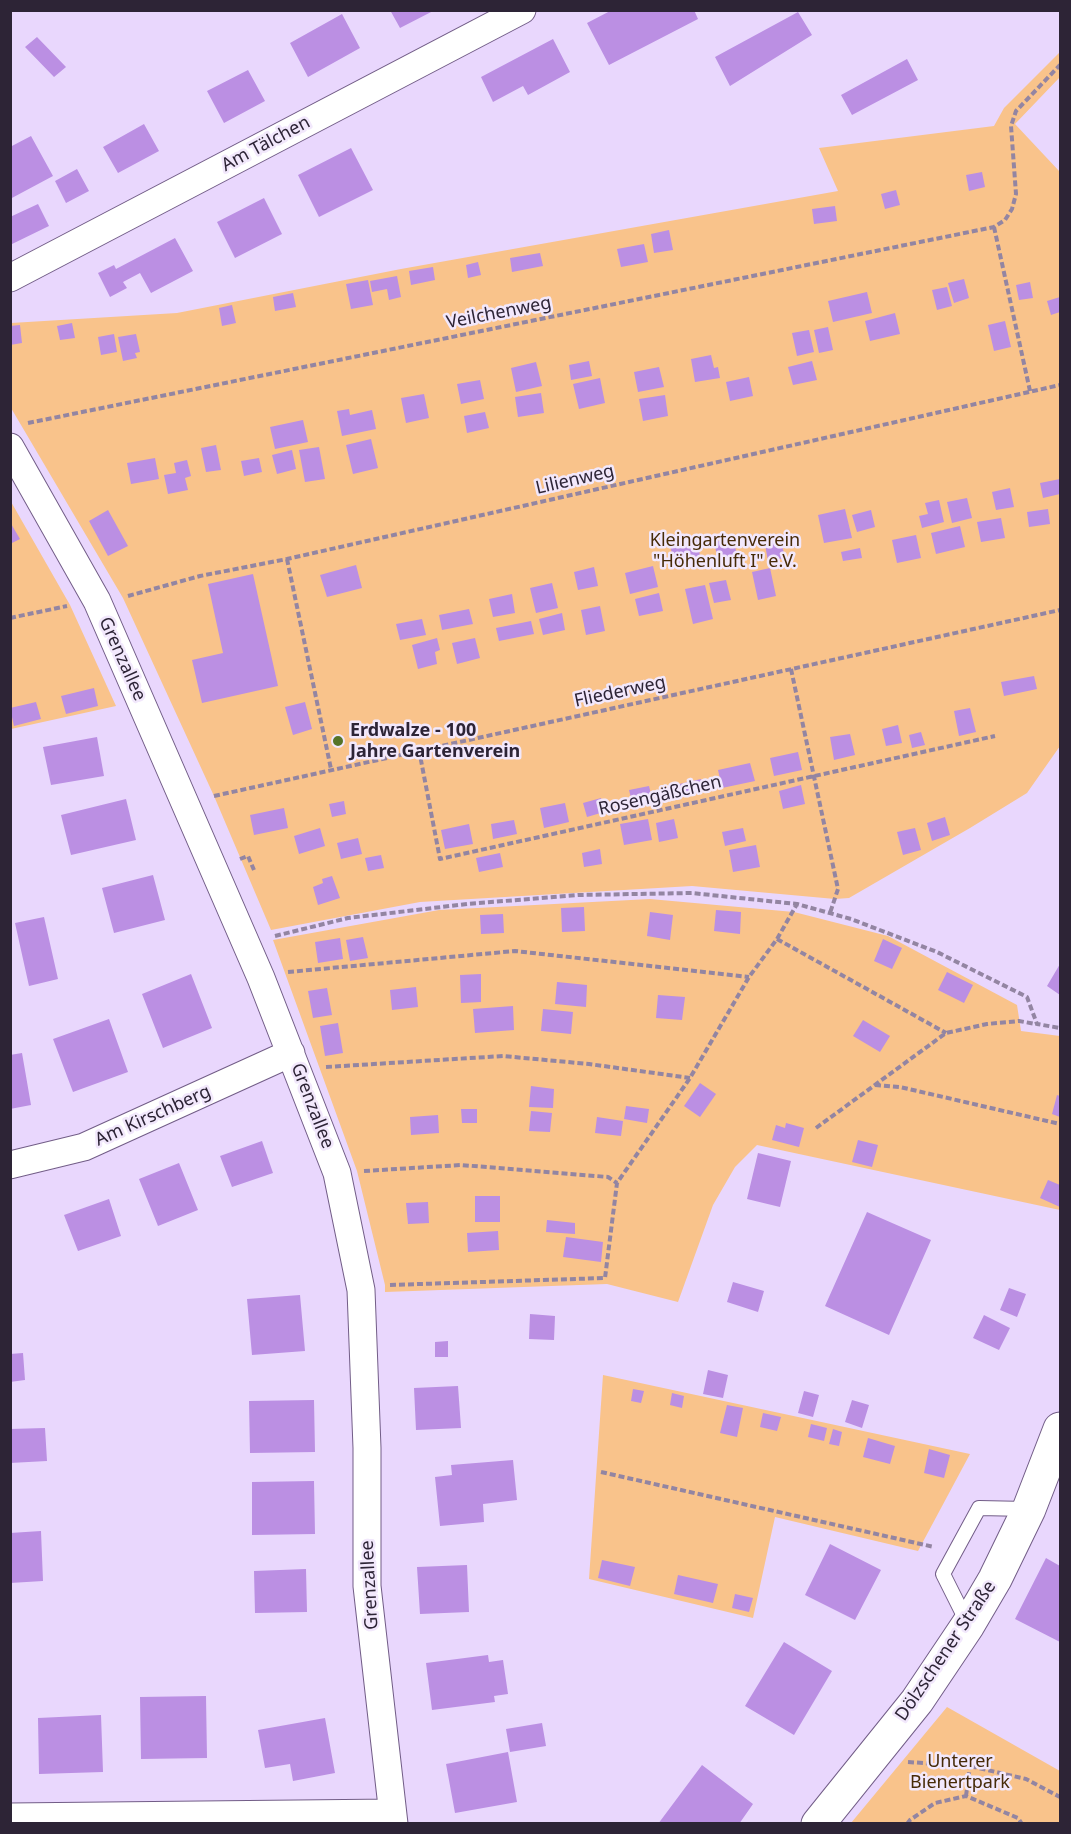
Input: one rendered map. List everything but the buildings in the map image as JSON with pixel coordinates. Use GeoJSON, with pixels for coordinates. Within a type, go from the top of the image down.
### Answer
{"type":"FeatureCollection","features":[{"type":"Feature","properties":{"kind":"street","name":"Am Tälchen"},"geometry":{"type":"LineString","coordinates":[[10,278],[522,10]]}},
{"type":"Feature","properties":{"kind":"street","name":"Grenzallee"},"geometry":{"type":"LineString","coordinates":[[16,435],[97,601],[246,942],[296,1064],[337,1173],[361,1290],[367,1448],[367,1586],[393,1819]]}},
{"type":"Feature","properties":{"kind":"street","name":"Am Kirschberg"},"geometry":{"type":"LineString","coordinates":[[10,1166],[84,1147],[296,1064]]}},
{"type":"Feature","properties":{"kind":"street","name":"Dölzschener Straße"},"geometry":{"type":"LineString","coordinates":[[818,1824],[917,1701],[968,1625],[995,1579],[1029,1509],[1060,1429]]}},
{"type":"Feature","properties":{"kind":"street"},"geometry":{"type":"LineString","coordinates":[[10,1817],[393,1819]]}},
{"type":"Feature","properties":{"kind":"lane"},"geometry":{"type":"LineString","coordinates":[[968,1625],[942,1574],[980,1508],[1029,1509]]}},
{"type":"Feature","properties":{"kind":"path"},"geometry":{"type":"LineString","coordinates":[[1030,392],[994,227],[1005,220],[1012,209],[1016,194],[1011,126],[1016,111],[1060,65]]}},
{"type":"Feature","properties":{"kind":"path","name":"Veilchenweg"},"geometry":{"type":"LineString","coordinates":[[16,435],[994,227]]}},
{"type":"Feature","properties":{"kind":"path","name":"Lilienweg"},"geometry":{"type":"LineString","coordinates":[[10,618],[123,598],[200,576],[287,559],[1060,385]]}},
{"type":"Feature","properties":{"kind":"path"},"geometry":{"type":"LineString","coordinates":[[287,559],[331,770]]}},
{"type":"Feature","properties":{"kind":"path","name":"Fliederweg"},"geometry":{"type":"LineString","coordinates":[[186,805],[214,796],[419,750],[1060,610]]}},
{"type":"Feature","properties":{"kind":"path"},"geometry":{"type":"LineString","coordinates":[[791,669],[838,889],[830,913]]}},
{"type":"Feature","properties":{"kind":"path","name":"Rosengäßchen"},"geometry":{"type":"LineString","coordinates":[[419,750],[440,859],[995,736]]}},
{"type":"Feature","properties":{"kind":"path"},"geometry":{"type":"LineString","coordinates":[[246,942],[348,918],[467,904],[579,895],[692,893],[797,904],[851,919],[937,952],[1027,998],[1037,1024]]}},
{"type":"Feature","properties":{"kind":"path"},"geometry":{"type":"LineString","coordinates":[[361,1290],[385,1285],[605,1278],[617,1183],[690,1078],[749,977],[777,939],[797,904]]}},
{"type":"Feature","properties":{"kind":"path"},"geometry":{"type":"LineString","coordinates":[[777,939],[946,1033]]}},
{"type":"Feature","properties":{"kind":"path"},"geometry":{"type":"LineString","coordinates":[[261,978],[284,972],[514,951],[749,977]]}},
{"type":"Feature","properties":{"kind":"path"},"geometry":{"type":"LineString","coordinates":[[816,1128],[946,1033],[1019,1021],[1060,1028]]}},
{"type":"Feature","properties":{"kind":"path"},"geometry":{"type":"LineString","coordinates":[[296,1064],[319,1068],[502,1056],[589,1064],[690,1078]]}},
{"type":"Feature","properties":{"kind":"path"},"geometry":{"type":"LineString","coordinates":[[874,1085],[900,1087],[1060,1124]]}},
{"type":"Feature","properties":{"kind":"path"},"geometry":{"type":"LineString","coordinates":[[337,1173],[461,1165],[608,1177],[617,1183]]}},
{"type":"Feature","properties":{"kind":"path"},"geometry":{"type":"LineString","coordinates":[[601,1472],[924,1544],[955,1553]]}},
{"type":"Feature","properties":{"kind":"path"},"geometry":{"type":"LineString","coordinates":[[870,1760],[970,1766],[1026,1779],[1060,1797]]}},
{"type":"Feature","properties":{"kind":"path"},"geometry":{"type":"LineString","coordinates":[[966,1796],[970,1766]]}},
{"type":"Feature","properties":{"kind":"path"},"geometry":{"type":"LineString","coordinates":[[907,1824],[935,1803],[966,1796],[1018,1818],[1022,1824]]}},
{"type":"Feature","properties":{"kind":"green space","name":"Kleingartenverein \"Höhenluft I\" e.V."},"geometry":{"type":"Polygon","coordinates":[[[1060,52],[1060,77],[1015,124],[1060,172],[1060,746],[1027,793],[849,898],[835,899],[692,886],[420,902],[271,930],[214,796],[123,598],[11,408],[11,323],[177,313],[401,269],[838,191],[819,148],[994,126],[1004,108],[1060,52]]]}},
{"type":"Feature","properties":{"kind":"green space"},"geometry":{"type":"Polygon","coordinates":[[[10,500],[70,605],[116,706],[11,729],[10,500]]]}},
{"type":"Feature","properties":{"kind":"green space"},"geometry":{"type":"Polygon","coordinates":[[[650,899],[794,912],[888,936],[1017,1005],[1021,1031],[1060,1036],[1060,1210],[757,1145],[735,1167],[713,1205],[678,1302],[607,1284],[385,1292],[357,1171],[273,940],[439,910],[650,899]]]}},
{"type":"Feature","properties":{"kind":"green space"},"geometry":{"type":"Polygon","coordinates":[[[603,1375],[970,1454],[918,1551],[775,1517],[753,1618],[589,1579],[603,1375]]]}},
{"type":"Feature","properties":{"kind":"green space","name":"Unterer Bienertpark"},"geometry":{"type":"Polygon","coordinates":[[[947,1707],[1060,1771],[1060,1823],[851,1823],[947,1707]]]}},
{"type":"Feature","properties":{"kind":"place","name":"Erdwalze - 100 Jahre Gartenverein"},"geometry":{"type":"Point","coordinates":[338,741]}}]}
